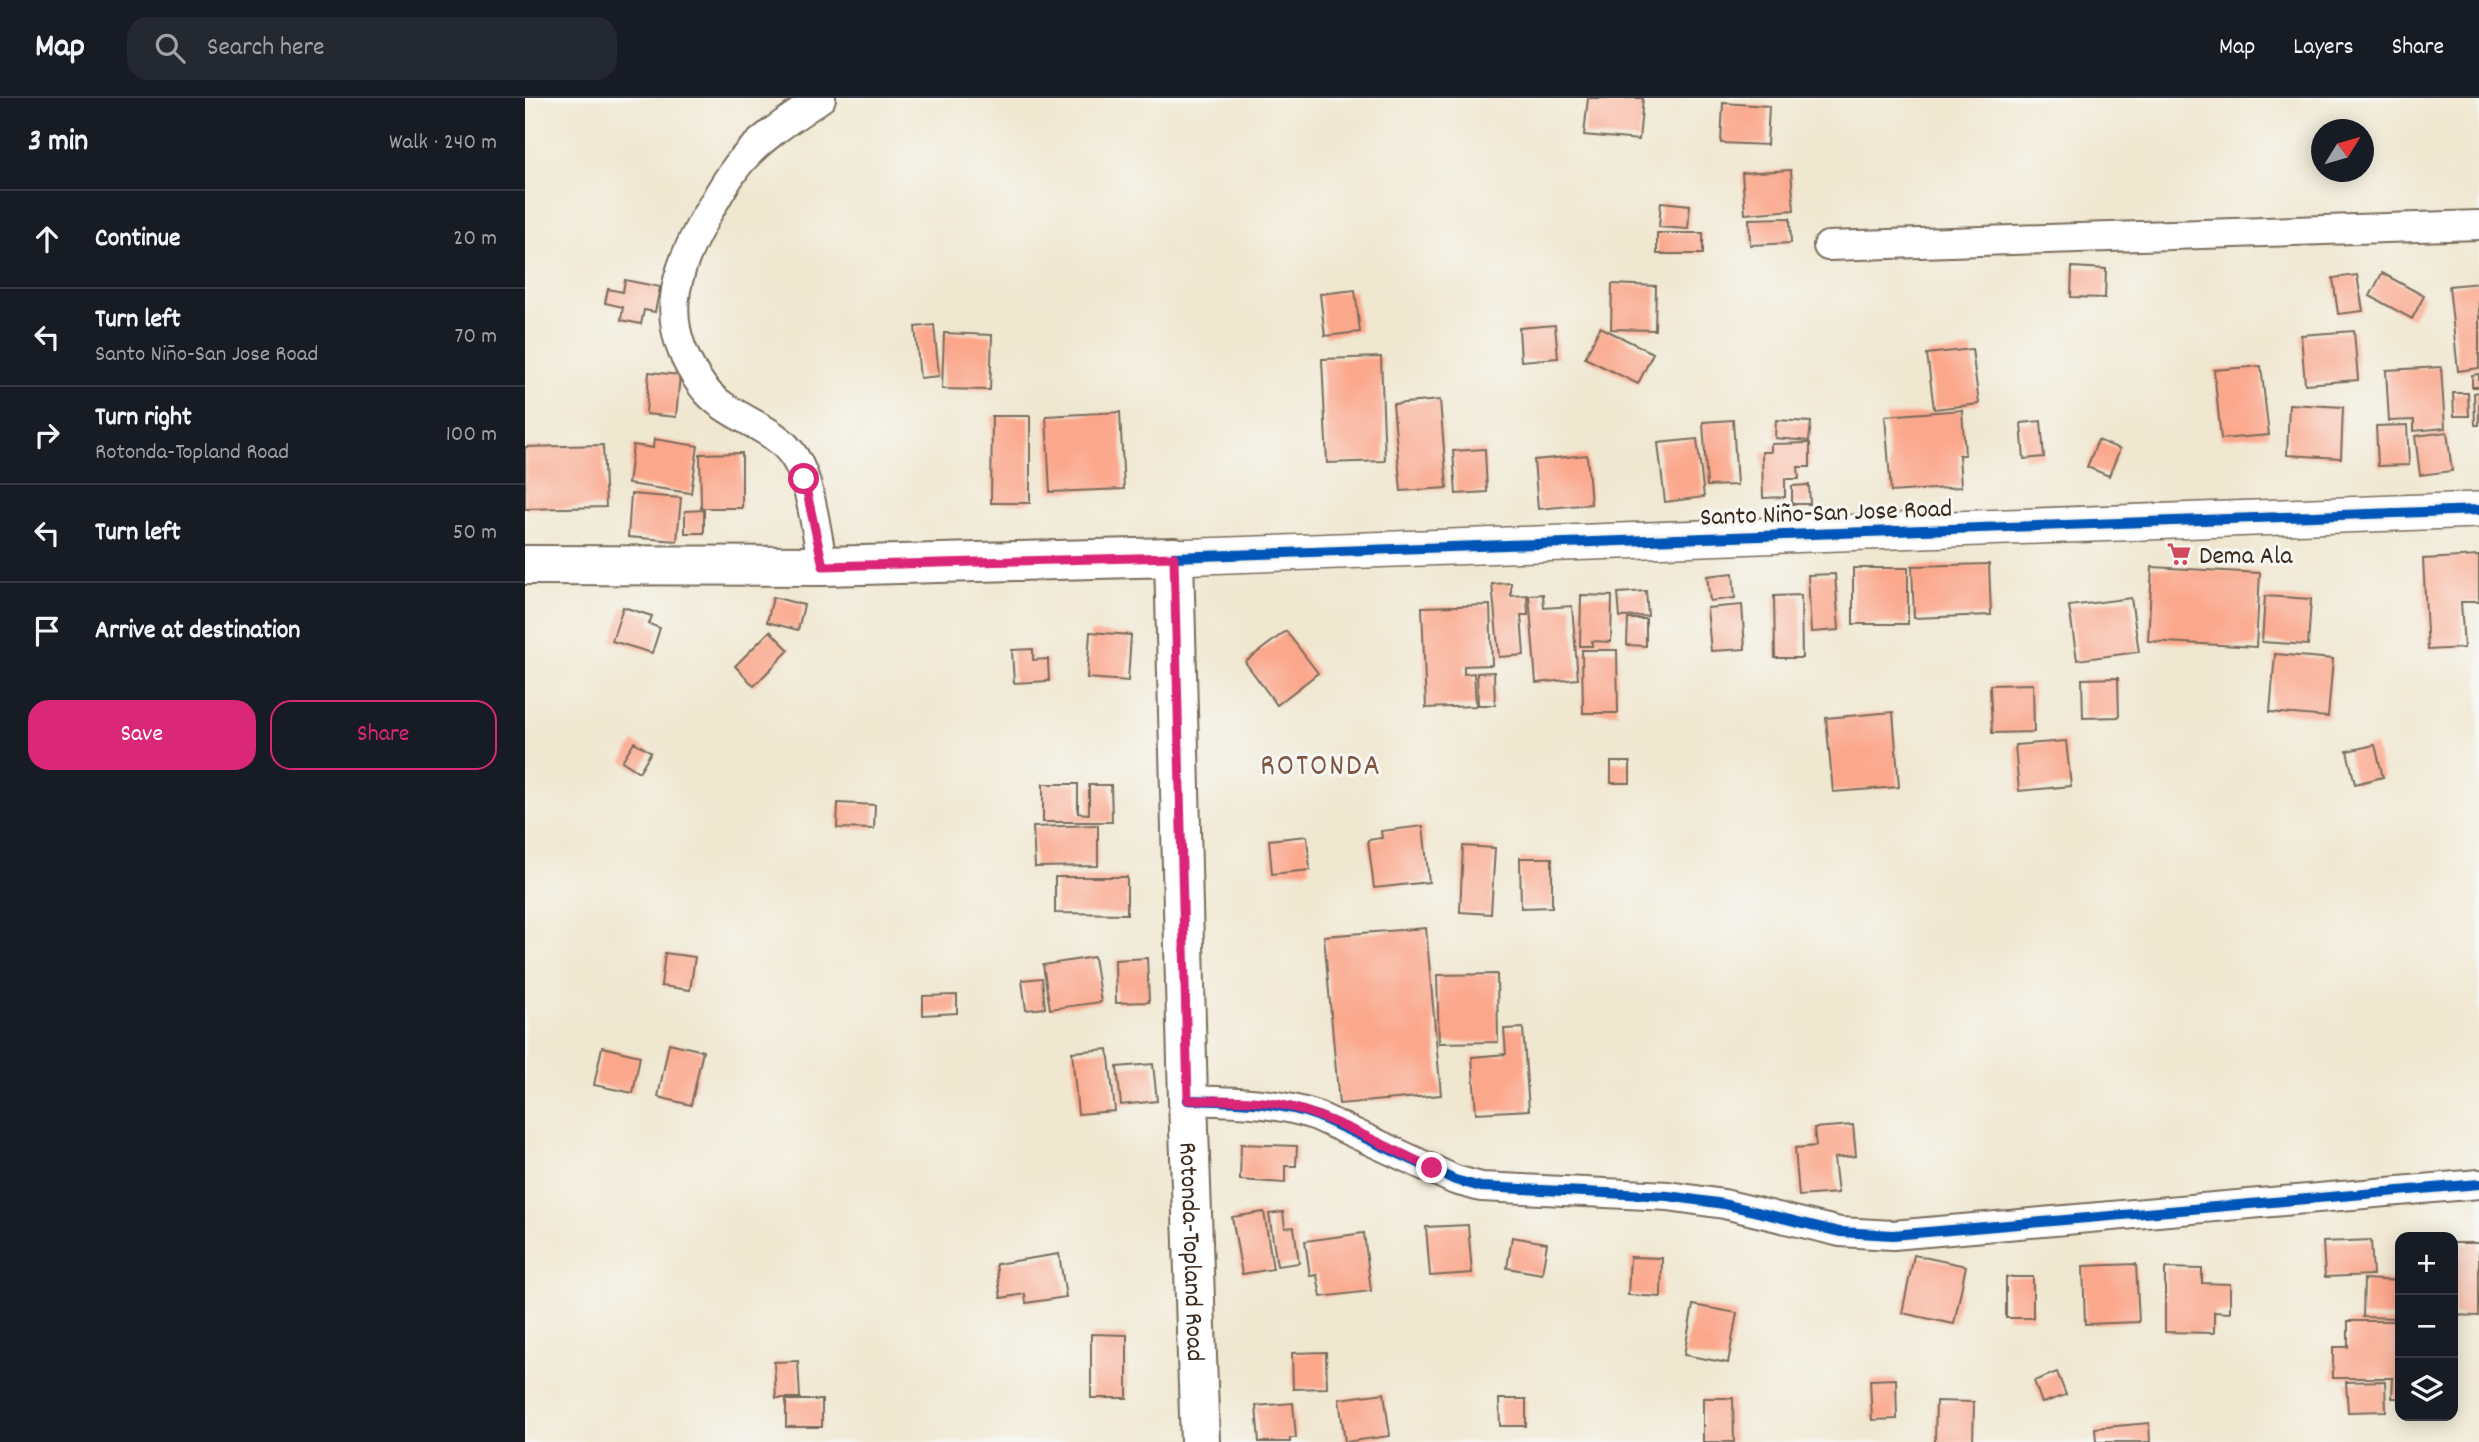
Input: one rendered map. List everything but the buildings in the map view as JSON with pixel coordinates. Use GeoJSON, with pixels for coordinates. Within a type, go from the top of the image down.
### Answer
{"type":"FeatureCollection","features":[{"type":"Feature","properties":{"kind":"main road","name":"Santo Niño-San Jose Road"},"geometry":{"type":"LineString","coordinates":[[525,565],[823,566],[1174,557]]}},
{"type":"Feature","properties":{"kind":"main road","name":"Rotonda-Topland Road"},"geometry":{"type":"LineString","coordinates":[[1174,557],[1200,1442]]}},
{"type":"Feature","properties":{"kind":"street"},"geometry":{"type":"LineString","coordinates":[[821,98],[765,138],[741,161],[724,184],[695,236],[679,276],[673,311],[676,335],[687,361],[705,389],[732,411],[783,443],[796,459],[804,479],[823,566]]}},
{"type":"Feature","properties":{"kind":"street"},"geometry":{"type":"LineString","coordinates":[[1828,246],[2479,225]]}},
{"type":"Feature","properties":{"kind":"street","name":"Santo Niño-San Jose Road"},"geometry":{"type":"LineString","coordinates":[[1174,557],[2479,510]]}},
{"type":"Feature","properties":{"kind":"street"},"geometry":{"type":"LineString","coordinates":[[1188,1100],[1268,1103],[1293,1107],[1455,1180],[1481,1187],[1668,1196],[1724,1204],[1840,1233],[1893,1235],[2479,1184]]}},
{"type":"Feature","properties":{"kind":"cycle path"},"geometry":{"type":"LineString","coordinates":[[1174,557],[2479,510]]}},
{"type":"Feature","properties":{"kind":"cycle path"},"geometry":{"type":"LineString","coordinates":[[1188,1100],[1253,1103],[1301,1111],[1455,1180],[1481,1187],[1668,1196],[1724,1204],[1840,1232],[1893,1235],[2479,1184]]}},
{"type":"Feature","properties":{"kind":"place","name":"Dema Ala"},"geometry":{"type":"Point","coordinates":[2179,554]}},
{"type":"Feature","properties":{"kind":"district","name":"ROTONDA"},"geometry":{"type":"Point","coordinates":[1321,764]}},
{"type":"Feature","properties":{"kind":"route"},"geometry":{"type":"LineString","coordinates":[[804,479],[823,566],[1174,557],[1188,1100],[1268,1103],[1293,1107],[1432,1168]]}}]}
